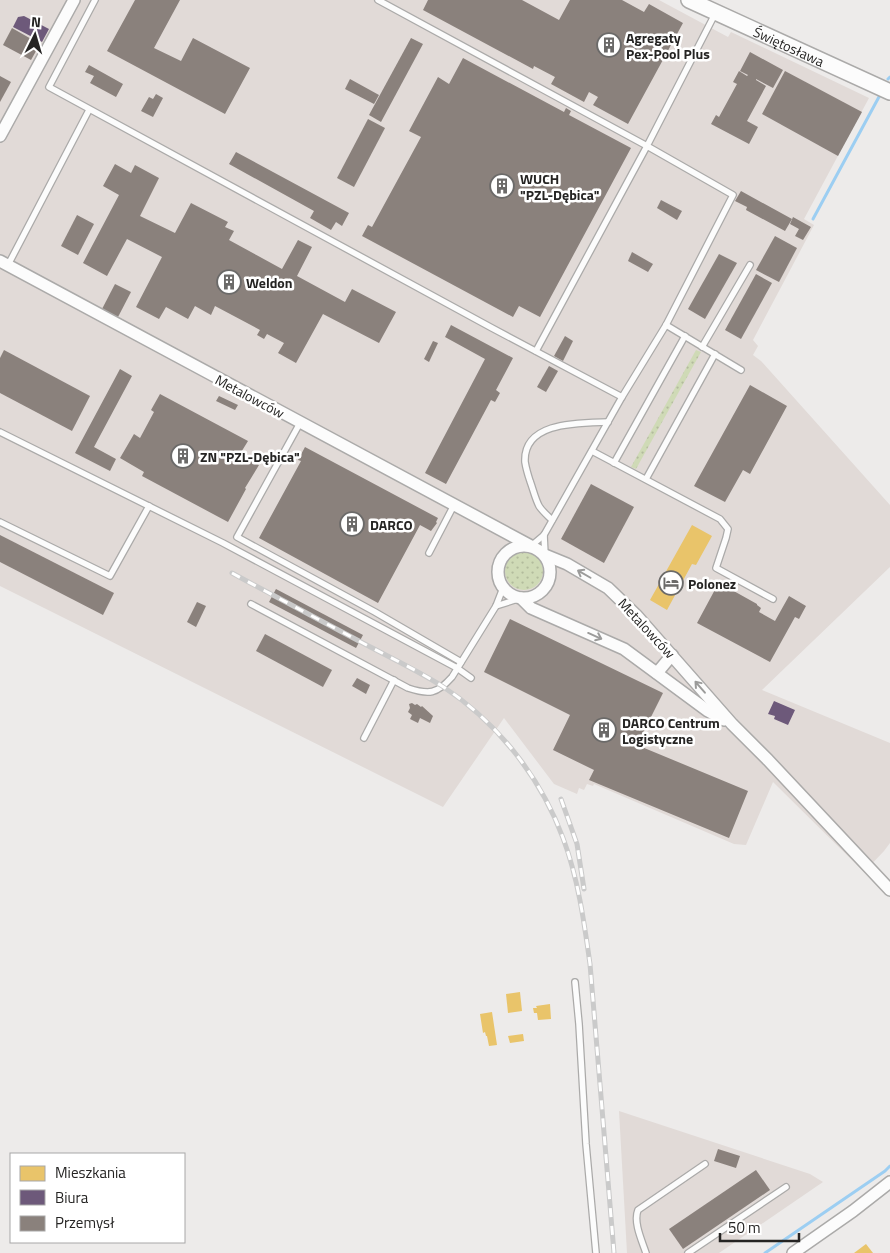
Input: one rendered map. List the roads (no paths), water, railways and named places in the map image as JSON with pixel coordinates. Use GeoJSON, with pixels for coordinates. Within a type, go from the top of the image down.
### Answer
{"type":"FeatureCollection","features":[{"type":"Feature","properties":{"kind":"street"},"geometry":{"type":"LineString","coordinates":[[0,136],[74,0]]}},
{"type":"Feature","properties":{"kind":"street","name":"Świętosława"},"geometry":{"type":"LineString","coordinates":[[689,0],[890,92]]}},
{"type":"Feature","properties":{"kind":"street","name":"Metalowców"},"geometry":{"type":"LineString","coordinates":[[4,263],[538,549],[545,555],[567,564],[608,588],[637,616],[732,724],[890,890]]}},
{"type":"Feature","properties":{"kind":"street"},"geometry":{"type":"LineString","coordinates":[[500,530],[505,552]]}},
{"type":"Feature","properties":{"kind":"street"},"geometry":{"type":"LineString","coordinates":[[503,588],[498,580],[497,569],[505,552],[522,545],[531,546]]}},
{"type":"Feature","properties":{"kind":"street"},"geometry":{"type":"LineString","coordinates":[[521,598],[534,596],[545,588],[550,572],[549,563],[545,555]]}},
{"type":"Feature","properties":{"kind":"street","name":"Metalowców"},"geometry":{"type":"LineString","coordinates":[[503,588],[506,592],[521,598],[531,608],[624,649],[708,710],[732,724]]}},
{"type":"Feature","properties":{"kind":"street"},"geometry":{"type":"LineString","coordinates":[[657,673],[672,655]]}},
{"type":"Feature","properties":{"kind":"street"},"geometry":{"type":"LineString","coordinates":[[793,1253],[853,1211],[890,1182]]}},
{"type":"Feature","properties":{"kind":"lane"},"geometry":{"type":"LineString","coordinates":[[95,0],[48,87],[622,397]]}},
{"type":"Feature","properties":{"kind":"lane"},"geometry":{"type":"LineString","coordinates":[[378,0],[647,146],[733,195],[666,325],[622,397],[544,534],[531,546]]}},
{"type":"Feature","properties":{"kind":"lane"},"geometry":{"type":"LineString","coordinates":[[536,351],[647,146],[716,12]]}},
{"type":"Feature","properties":{"kind":"lane"},"geometry":{"type":"LineString","coordinates":[[4,263],[89,110]]}},
{"type":"Feature","properties":{"kind":"lane"},"geometry":{"type":"LineString","coordinates":[[702,347],[750,265]]}},
{"type":"Feature","properties":{"kind":"lane"},"geometry":{"type":"LineString","coordinates":[[666,325],[741,370]]}},
{"type":"Feature","properties":{"kind":"lane"},"geometry":{"type":"LineString","coordinates":[[614,463],[685,336]]}},
{"type":"Feature","properties":{"kind":"lane"},"geometry":{"type":"LineString","coordinates":[[646,480],[715,354]]}},
{"type":"Feature","properties":{"kind":"lane"},"geometry":{"type":"LineString","coordinates":[[300,422],[238,536],[461,662]]}},
{"type":"Feature","properties":{"kind":"lane"},"geometry":{"type":"LineString","coordinates":[[552,520],[540,508],[527,471],[525,458],[528,446],[536,436],[550,428],[580,423],[608,422]]}},
{"type":"Feature","properties":{"kind":"lane"},"geometry":{"type":"LineString","coordinates":[[0,432],[224,543],[457,668],[471,678]]}},
{"type":"Feature","properties":{"kind":"lane"},"geometry":{"type":"LineString","coordinates":[[592,451],[720,519],[728,529],[716,568],[773,600]]}},
{"type":"Feature","properties":{"kind":"lane"},"geometry":{"type":"LineString","coordinates":[[429,552],[454,505]]}},
{"type":"Feature","properties":{"kind":"lane"},"geometry":{"type":"LineString","coordinates":[[0,522],[110,576],[149,506]]}},
{"type":"Feature","properties":{"kind":"lane"},"geometry":{"type":"LineString","coordinates":[[544,534],[545,555]]}},
{"type":"Feature","properties":{"kind":"lane"},"geometry":{"type":"LineString","coordinates":[[251,604],[408,688],[420,691],[438,690],[443,687],[461,662],[496,606],[503,588]]}},
{"type":"Feature","properties":{"kind":"lane"},"geometry":{"type":"LineString","coordinates":[[496,606],[521,598]]}},
{"type":"Feature","properties":{"kind":"lane"},"geometry":{"type":"LineString","coordinates":[[364,738],[394,680]]}},
{"type":"Feature","properties":{"kind":"lane"},"geometry":{"type":"LineString","coordinates":[[575,982],[586,1144],[596,1253]]}},
{"type":"Feature","properties":{"kind":"lane"},"geometry":{"type":"LineString","coordinates":[[646,1253],[636,1222],[638,1210],[705,1164]]}},
{"type":"Feature","properties":{"kind":"lane"},"geometry":{"type":"LineString","coordinates":[[688,1253],[786,1187]]}},
{"type":"Feature","properties":{"kind":"waterway"},"geometry":{"type":"LineString","coordinates":[[813,219],[880,95]]}},
{"type":"Feature","properties":{"kind":"waterway"},"geometry":{"type":"LineString","coordinates":[[765,1253],[890,1166]]}},
{"type":"Feature","properties":{"kind":"railway"},"geometry":{"type":"LineString","coordinates":[[232,573],[411,668],[462,700],[481,716],[514,752],[542,793],[563,838],[580,900],[590,964],[614,1253]]}},
{"type":"Feature","properties":{"kind":"railway"},"geometry":{"type":"LineString","coordinates":[[561,799],[577,844],[584,889]]}},
{"type":"Feature","properties":{"kind":"place","name":"Agregaty Pex-Pool Plus"},"geometry":{"type":"Point","coordinates":[609,45]}},
{"type":"Feature","properties":{"kind":"place","name":"WUCH \"PZL-Dębica\""},"geometry":{"type":"Point","coordinates":[502,186]}},
{"type":"Feature","properties":{"kind":"place","name":"Weldon"},"geometry":{"type":"Point","coordinates":[229,282]}},
{"type":"Feature","properties":{"kind":"place","name":"ZN \"PZL-Dębica\""},"geometry":{"type":"Point","coordinates":[183,456]}},
{"type":"Feature","properties":{"kind":"place","name":"DARCO"},"geometry":{"type":"Point","coordinates":[352,524]}},
{"type":"Feature","properties":{"kind":"place","name":"Polonez"},"geometry":{"type":"Point","coordinates":[671,583]}},
{"type":"Feature","properties":{"kind":"place","name":"DARCO Centrum Logistyczne"},"geometry":{"type":"Point","coordinates":[604,730]}}]}
